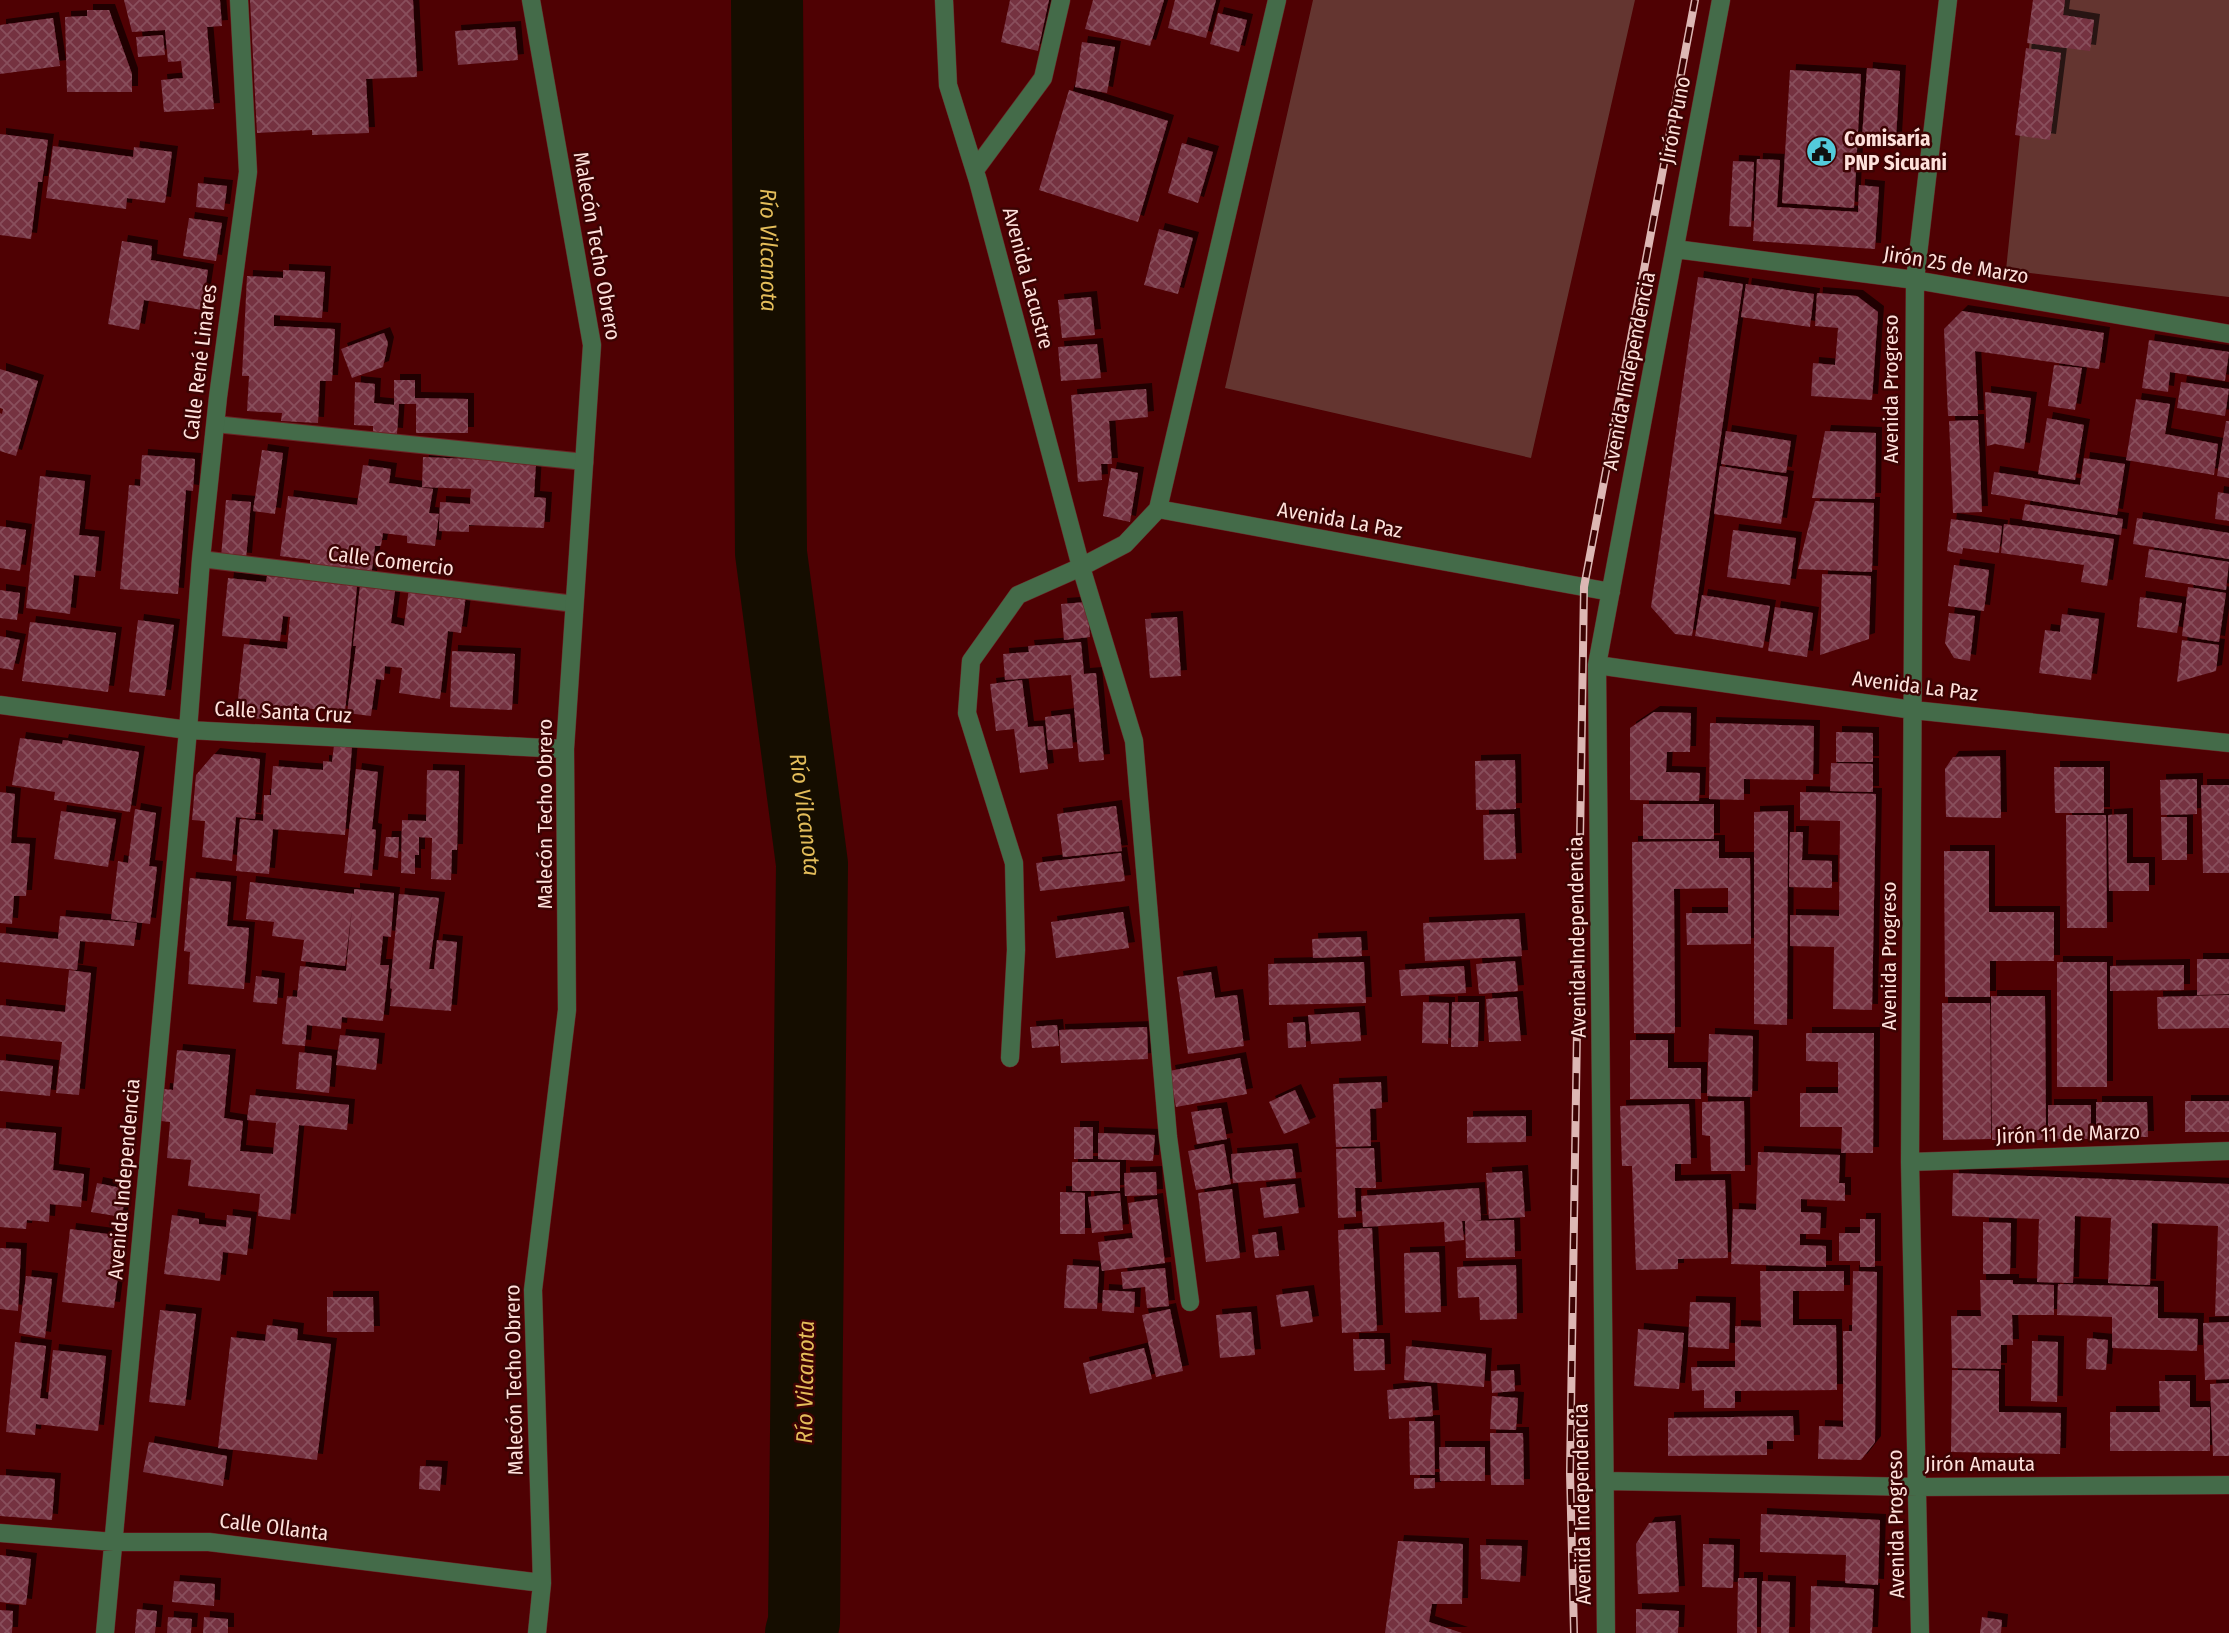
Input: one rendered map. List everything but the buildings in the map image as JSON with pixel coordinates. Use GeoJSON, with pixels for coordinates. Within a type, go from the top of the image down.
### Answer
{"type":"FeatureCollection","features":[{"type":"Feature","properties":{"kind":"street","name":"Calle René Linares"},"geometry":{"type":"LineString","coordinates":[[188,730],[215,424],[248,172],[239,0]]}},
{"type":"Feature","properties":{"kind":"street","name":"Malecón Techo Obrero"},"geometry":{"type":"LineString","coordinates":[[531,0],[592,345],[565,750],[567,1010],[533,1290],[542,1583],[537,1633]]}},
{"type":"Feature","properties":{"kind":"street","name":"Avenida Lacustre"},"geometry":{"type":"LineString","coordinates":[[944,0],[948,85],[975,170],[1081,567],[1134,741],[1167,1137],[1190,1302]]}},
{"type":"Feature","properties":{"kind":"street"},"geometry":{"type":"LineString","coordinates":[[975,170],[1043,78],[1061,0]]}},
{"type":"Feature","properties":{"kind":"street"},"geometry":{"type":"LineString","coordinates":[[1010,1058],[1016,950],[1014,863],[967,713],[971,662],[1018,595],[1125,544],[1158,509],[1277,0]]}},
{"type":"Feature","properties":{"kind":"street","name":"Jirón Puno"},"geometry":{"type":"LineString","coordinates":[[1675,249],[1721,0]]}},
{"type":"Feature","properties":{"kind":"street","name":"Avenida Progreso"},"geometry":{"type":"LineString","coordinates":[[1920,1633],[1910,1162],[1915,280],[1948,0]]}},
{"type":"Feature","properties":{"kind":"street","name":"Jirón 25 de Marzo"},"geometry":{"type":"LineString","coordinates":[[1675,249],[1915,280],[2229,334]]}},
{"type":"Feature","properties":{"kind":"street","name":"Avenida Independencia"},"geometry":{"type":"LineString","coordinates":[[1606,1633],[1597,665],[1675,249]]}},
{"type":"Feature","properties":{"kind":"street","name":"Avenida La Paz"},"geometry":{"type":"LineString","coordinates":[[1158,509],[1611,592]]}},
{"type":"Feature","properties":{"kind":"street","name":"Avenida La Paz"},"geometry":{"type":"LineString","coordinates":[[1597,665],[1913,710],[2228,738]]}},
{"type":"Feature","properties":{"kind":"street","name":"Calle Santa Cruz"},"geometry":{"type":"LineString","coordinates":[[0,705],[188,730],[565,750]]}},
{"type":"Feature","properties":{"kind":"street","name":"Avenida Independencia"},"geometry":{"type":"LineString","coordinates":[[105,1633],[188,730]]}},
{"type":"Feature","properties":{"kind":"street","name":"Jirón 11 de Marzo"},"geometry":{"type":"LineString","coordinates":[[1910,1162],[2229,1151]]}},
{"type":"Feature","properties":{"kind":"street","name":"Jirón Amauta"},"geometry":{"type":"LineString","coordinates":[[1605,1481],[1918,1487],[2229,1485]]}},
{"type":"Feature","properties":{"kind":"street","name":"Calle Ollanta"},"geometry":{"type":"LineString","coordinates":[[0,1533],[114,1542],[209,1542],[542,1583]]}},
{"type":"Feature","properties":{"kind":"lane"},"geometry":{"type":"LineString","coordinates":[[215,424],[585,462]]}},
{"type":"Feature","properties":{"kind":"lane","name":"Calle Comercio"},"geometry":{"type":"LineString","coordinates":[[201,559],[575,604]]}},
{"type":"Feature","properties":{"kind":"shaded area"},"geometry":{"type":"Polygon","coordinates":[[[1313,0],[1635,0],[1531,458],[1225,388],[1313,0]]]}},
{"type":"Feature","properties":{"kind":"shaded area"},"geometry":{"type":"Polygon","coordinates":[[[2034,0],[2229,0],[2229,297],[2006,270],[2034,0]]]}},
{"type":"Feature","properties":{"kind":"waterway","name":"Río Vilcanota"},"geometry":{"type":"LineString","coordinates":[[767,0],[771,553],[812,864],[804,1622],[801,1633]]}},
{"type":"Feature","properties":{"kind":"railway"},"geometry":{"type":"LineString","coordinates":[[1574,1633],[1570,1473],[1584,587],[1695,0]]}},
{"type":"Feature","properties":{"kind":"place","name":"Comisaría PNP Sicuani"},"geometry":{"type":"Point","coordinates":[1821,151]}}]}
